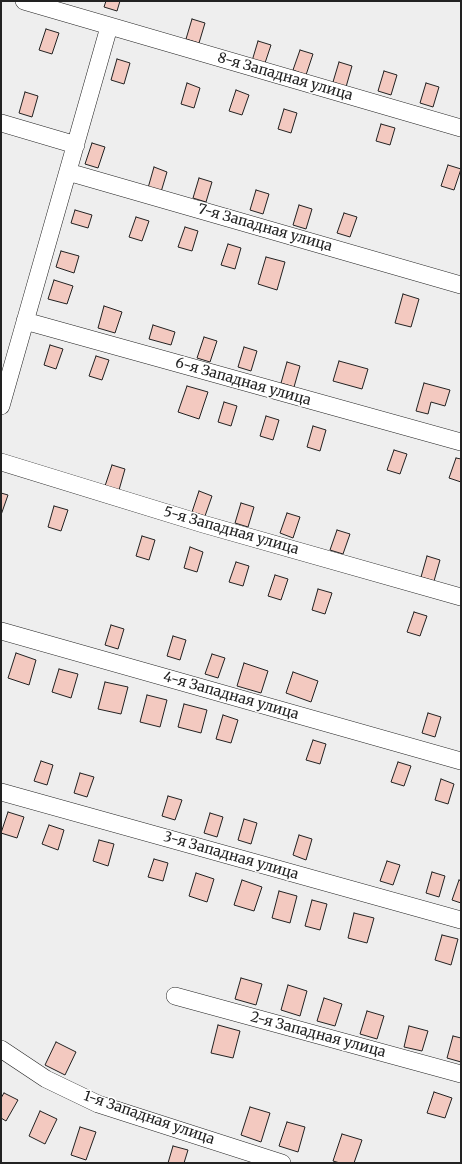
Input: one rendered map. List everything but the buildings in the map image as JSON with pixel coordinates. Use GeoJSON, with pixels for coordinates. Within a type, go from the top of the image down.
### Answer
{"type":"FeatureCollection","features":[{"type":"Feature","properties":{"kind":"street","name":"8-я Западная улица"},"geometry":{"type":"LineString","coordinates":[[24,1],[109,27],[461,128]]}},
{"type":"Feature","properties":{"kind":"street"},"geometry":{"type":"LineString","coordinates":[[1,406],[4,381],[25,321],[109,27]]}},
{"type":"Feature","properties":{"kind":"street"},"geometry":{"type":"LineString","coordinates":[[1,123],[76,145]]}},
{"type":"Feature","properties":{"kind":"street","name":"7-я Западная улица"},"geometry":{"type":"LineString","coordinates":[[68,172],[461,285]]}},
{"type":"Feature","properties":{"kind":"street","name":"6-я Западная улица"},"geometry":{"type":"LineString","coordinates":[[25,321],[461,442]]}},
{"type":"Feature","properties":{"kind":"street","name":"5-я Западная улица"},"geometry":{"type":"LineString","coordinates":[[1,462],[203,524],[461,597]]}},
{"type":"Feature","properties":{"kind":"street","name":"4-я Западная улица"},"geometry":{"type":"LineString","coordinates":[[1,632],[461,761]]}},
{"type":"Feature","properties":{"kind":"street","name":"3-я Западная улица"},"geometry":{"type":"LineString","coordinates":[[1,792],[461,920]]}},
{"type":"Feature","properties":{"kind":"street","name":"2-я Западная улица"},"geometry":{"type":"LineString","coordinates":[[175,996],[461,1074]]}},
{"type":"Feature","properties":{"kind":"street","name":"1-я Западная улица"},"geometry":{"type":"LineString","coordinates":[[1,1049],[46,1079],[98,1104],[282,1163]]}},
{"type":"Feature","properties":{"kind":"shaded area"},"geometry":{"type":"Polygon","coordinates":[[[1,1],[461,1],[461,1163],[1,1163],[1,1]]]}}]}
